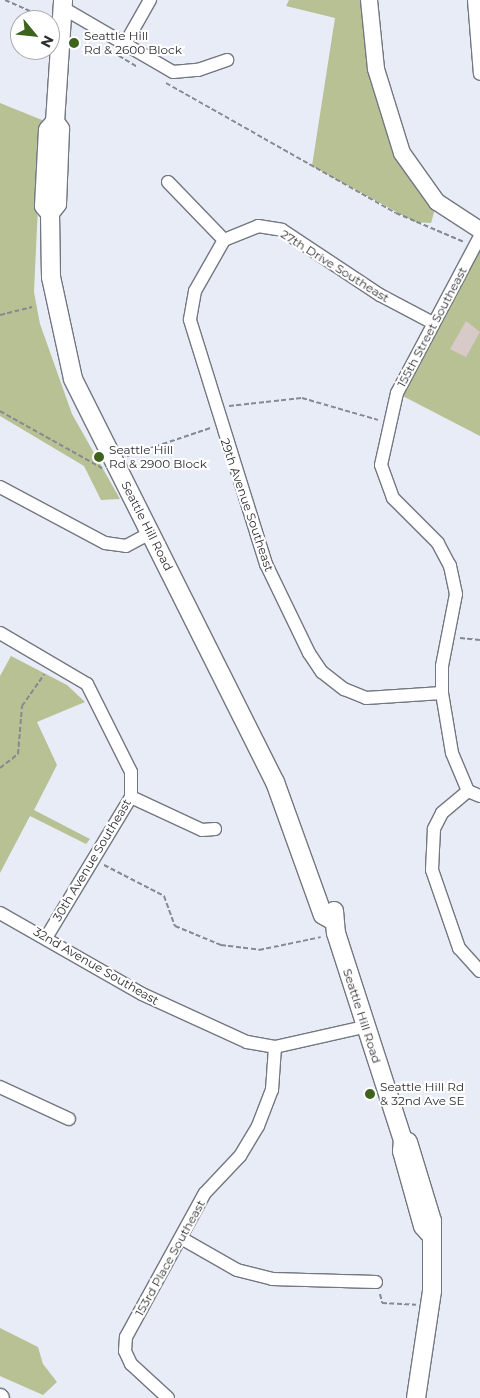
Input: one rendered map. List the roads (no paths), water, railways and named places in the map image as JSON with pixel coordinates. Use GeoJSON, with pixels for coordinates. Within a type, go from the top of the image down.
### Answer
{"type":"FeatureCollection","features":[{"type":"Feature","properties":{"kind":"main road","name":"Seattle Hill Road"},"geometry":{"type":"LineString","coordinates":[[63,4],[54,122],[60,130],[57,204],[50,213],[51,277],[73,379],[294,824],[302,829],[334,911],[332,920],[364,1027],[404,1140],[412,1144],[427,1191],[432,1221],[429,1233],[430,1306],[416,1398]]}},
{"type":"Feature","properties":{"kind":"street"},"geometry":{"type":"LineString","coordinates":[[125,44],[150,0]]}},
{"type":"Feature","properties":{"kind":"street"},"geometry":{"type":"LineString","coordinates":[[369,0],[376,69],[402,153],[437,202],[477,234]]}},
{"type":"Feature","properties":{"kind":"street"},"geometry":{"type":"LineString","coordinates":[[474,0],[480,74]]}},
{"type":"Feature","properties":{"kind":"street"},"geometry":{"type":"LineString","coordinates":[[63,4],[173,72],[198,70],[227,60]]}},
{"type":"Feature","properties":{"kind":"street"},"geometry":{"type":"LineString","coordinates":[[168,182],[224,240]]}},
{"type":"Feature","properties":{"kind":"street","name":"27th Drive Southeast"},"geometry":{"type":"LineString","coordinates":[[224,240],[258,226],[282,230],[380,295],[433,323]]}},
{"type":"Feature","properties":{"kind":"street","name":"155th Street Southeast"},"geometry":{"type":"LineString","coordinates":[[474,793],[452,752],[442,693],[456,594],[450,566],[438,543],[393,498],[381,466],[388,423],[397,392],[477,234]]}},
{"type":"Feature","properties":{"kind":"street","name":"29th Avenue Southeast"},"geometry":{"type":"LineString","coordinates":[[224,240],[195,291],[190,320],[219,425],[266,564],[322,672],[344,689],[366,698],[442,693]]}},
{"type":"Feature","properties":{"kind":"street"},"geometry":{"type":"LineString","coordinates":[[0,486],[105,543],[126,546],[150,533]]}},
{"type":"Feature","properties":{"kind":"street","name":"30th Avenue Southeast"},"geometry":{"type":"LineString","coordinates":[[0,633],[52,661],[87,684],[131,772],[132,797],[46,936]]}},
{"type":"Feature","properties":{"kind":"street"},"geometry":{"type":"LineString","coordinates":[[474,793],[442,813],[434,830],[432,870],[459,948],[480,971]]}},
{"type":"Feature","properties":{"kind":"street"},"geometry":{"type":"LineString","coordinates":[[132,797],[202,830],[215,829]]}},
{"type":"Feature","properties":{"kind":"street","name":"32nd Avenue Southeast"},"geometry":{"type":"LineString","coordinates":[[0,913],[46,936],[142,994],[212,1029],[275,1047],[364,1027]]}},
{"type":"Feature","properties":{"kind":"street","name":"153rd Place Southeast"},"geometry":{"type":"LineString","coordinates":[[168,1398],[131,1364],[124,1351],[126,1337],[205,1193],[240,1156],[258,1126],[272,1090],[275,1047]]}},
{"type":"Feature","properties":{"kind":"street"},"geometry":{"type":"LineString","coordinates":[[0,1086],[69,1119]]}},
{"type":"Feature","properties":{"kind":"street"},"geometry":{"type":"LineString","coordinates":[[181,1238],[237,1270],[272,1279],[376,1282]]}},
{"type":"Feature","properties":{"kind":"place","name":"Seattle Hill Rd & 2600 Block"},"geometry":{"type":"Point","coordinates":[74,43]}},
{"type":"Feature","properties":{"kind":"place","name":"Seattle Hill Rd & 2900 Block"},"geometry":{"type":"Point","coordinates":[99,457]}},
{"type":"Feature","properties":{"kind":"place","name":"Seattle Hill Rd & 32nd Ave SE"},"geometry":{"type":"Point","coordinates":[370,1094]}}]}
